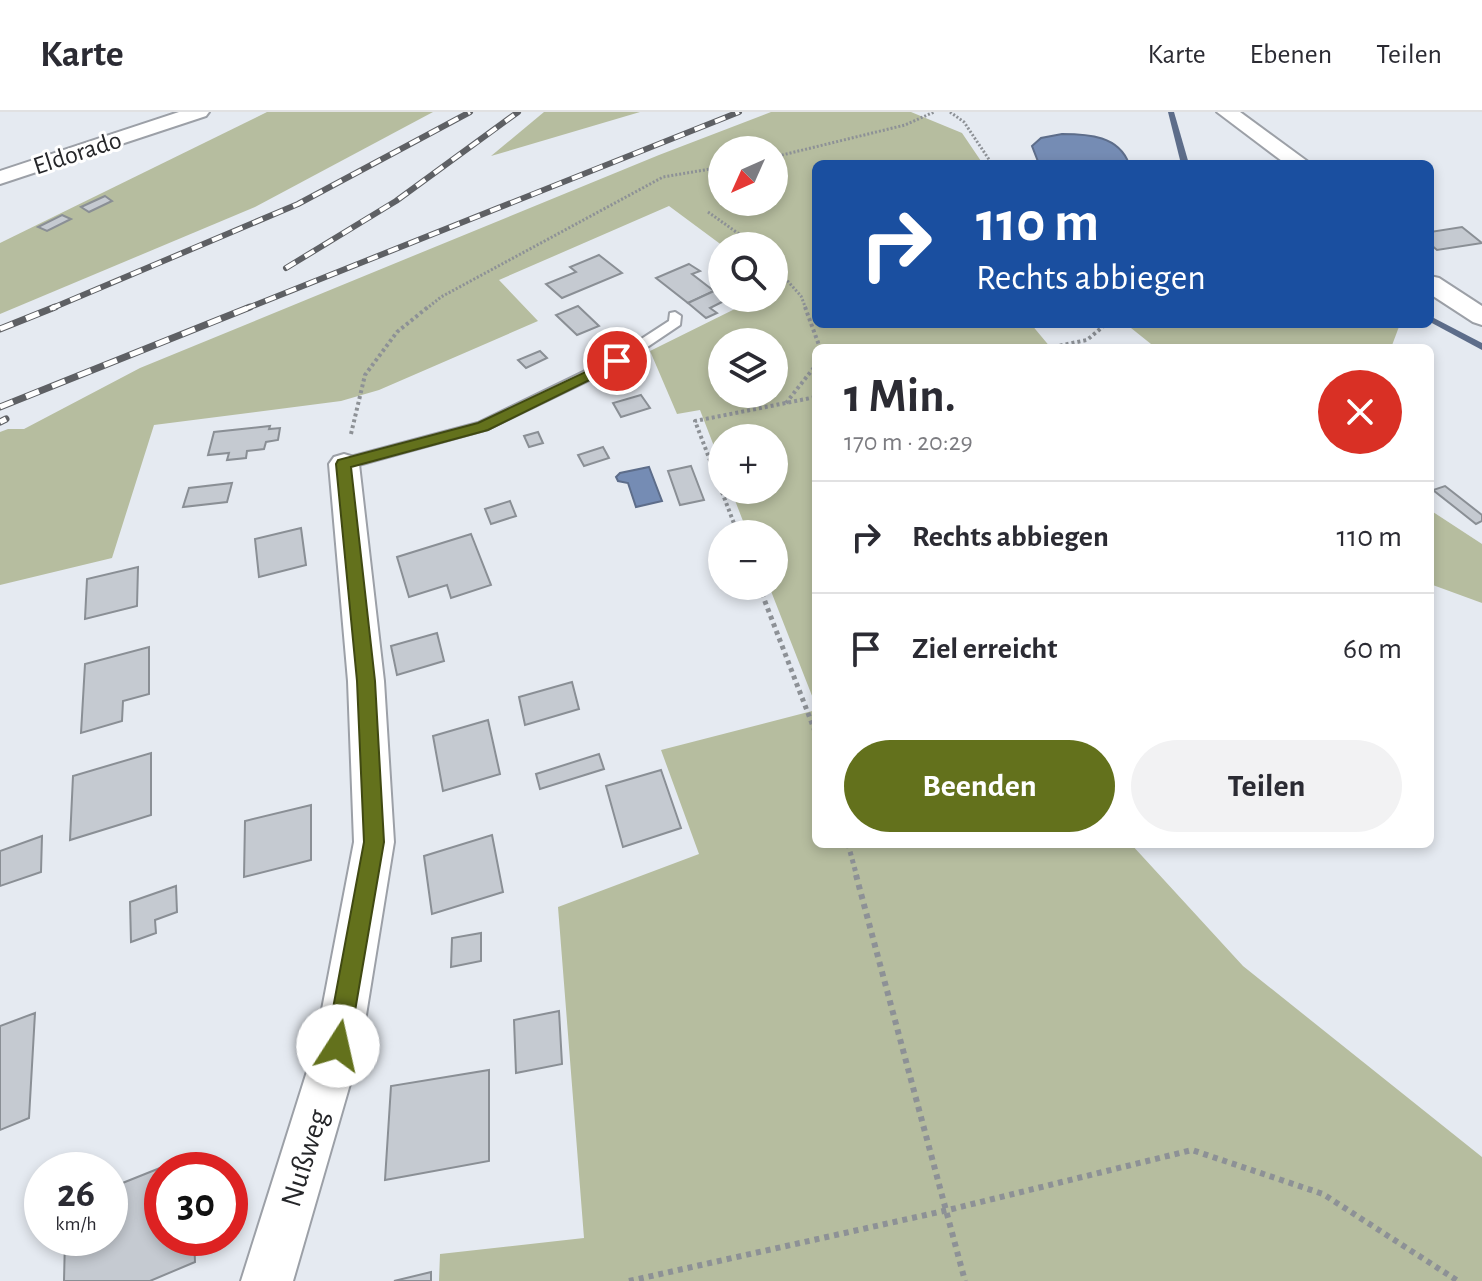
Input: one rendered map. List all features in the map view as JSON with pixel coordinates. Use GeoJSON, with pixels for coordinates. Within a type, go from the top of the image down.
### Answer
{"type":"FeatureCollection","features":[{"type":"Feature","properties":{"kind":"street","name":"Eldorado"},"geometry":{"type":"LineString","coordinates":[[0,178],[199,112]]}},
{"type":"Feature","properties":{"kind":"street"},"geometry":{"type":"LineString","coordinates":[[1227,112],[1294,160]]}},
{"type":"Feature","properties":{"kind":"street"},"geometry":{"type":"LineString","coordinates":[[1434,287],[1482,317]]}},
{"type":"Feature","properties":{"kind":"street","name":"Nußweg"},"geometry":{"type":"LineString","coordinates":[[267,1281],[338,1046],[374,842],[366,681],[344,464]]}},
{"type":"Feature","properties":{"kind":"lane"},"geometry":{"type":"LineString","coordinates":[[344,464],[483,426],[617,361],[675,322],[675,316]]}},
{"type":"Feature","properties":{"kind":"path"},"geometry":{"type":"LineString","coordinates":[[788,154],[905,125],[934,112]]}},
{"type":"Feature","properties":{"kind":"path"},"geometry":{"type":"LineString","coordinates":[[950,112],[964,122],[989,160]]}},
{"type":"Feature","properties":{"kind":"path"},"geometry":{"type":"LineString","coordinates":[[344,464],[365,375],[397,332],[408,323],[441,297],[663,177],[708,169]]}},
{"type":"Feature","properties":{"kind":"path"},"geometry":{"type":"LineString","coordinates":[[714,216],[736,232]]}},
{"type":"Feature","properties":{"kind":"path"},"geometry":{"type":"LineString","coordinates":[[788,282],[801,296],[812,326]]}},
{"type":"Feature","properties":{"kind":"path"},"geometry":{"type":"LineString","coordinates":[[1068,344],[1087,340],[1101,328]]}},
{"type":"Feature","properties":{"kind":"path"},"geometry":{"type":"LineString","coordinates":[[788,400],[812,370]]}},
{"type":"Feature","properties":{"kind":"path"},"geometry":{"type":"LineString","coordinates":[[788,403],[812,398]]}},
{"type":"Feature","properties":{"kind":"path"},"geometry":{"type":"LineString","coordinates":[[733,520],[695,421],[761,408]]}},
{"type":"Feature","properties":{"kind":"path"},"geometry":{"type":"LineString","coordinates":[[764,600],[812,724]]}},
{"type":"Feature","properties":{"kind":"path"},"geometry":{"type":"LineString","coordinates":[[849,848],[965,1281]]}},
{"type":"Feature","properties":{"kind":"path"},"geometry":{"type":"LineString","coordinates":[[629,1281],[948,1210],[1192,1150],[1323,1194],[1458,1281]]}},
{"type":"Feature","properties":{"kind":"green space"},"geometry":{"type":"Polygon","coordinates":[[[267,112],[433,112],[255,207],[0,314],[0,243],[267,112]]]}},
{"type":"Feature","properties":{"kind":"green space"},"geometry":{"type":"Polygon","coordinates":[[[544,112],[640,112],[491,156],[544,112]]]}},
{"type":"Feature","properties":{"kind":"green space"},"geometry":{"type":"Polygon","coordinates":[[[771,112],[911,112],[962,133],[980,160],[812,160],[812,328],[1034,328],[1048,344],[812,344],[812,696],[774,600],[788,600],[788,520],[743,520],[736,504],[788,504],[788,424],[708,424],[708,431],[700,410],[677,414],[650,351],[729,312],[788,312],[788,232],[708,232],[708,235],[669,206],[499,280],[538,321],[379,390],[341,401],[154,425],[112,558],[0,585],[0,432],[24,429],[140,368],[708,136],[708,216],[788,216],[788,136],[708,136],[771,112]]]}},
{"type":"Feature","properties":{"kind":"green space"},"geometry":{"type":"Polygon","coordinates":[[[1131,328],[1398,328],[1392,344],[1151,344],[1131,328]]]}},
{"type":"Feature","properties":{"kind":"green space"},"geometry":{"type":"Polygon","coordinates":[[[1434,513],[1482,544],[1482,603],[1434,585],[1434,513]]]}},
{"type":"Feature","properties":{"kind":"green space"},"geometry":{"type":"Polygon","coordinates":[[[812,711],[812,848],[1135,848],[1243,966],[1482,1157],[1482,1281],[439,1281],[440,1254],[584,1238],[558,907],[699,854],[661,750],[812,711]]]}},
{"type":"Feature","properties":{"kind":"water"},"geometry":{"type":"Polygon","coordinates":[[[1062,134],[1102,138],[1118,148],[1127,160],[1037,160],[1032,146],[1041,138],[1062,134]]]}},
{"type":"Feature","properties":{"kind":"water"},"geometry":{"type":"Polygon","coordinates":[[[649,467],[662,501],[636,507],[628,483],[618,481],[616,477],[620,473],[649,467]]]}},
{"type":"Feature","properties":{"kind":"building"},"geometry":{"type":"Polygon","coordinates":[[[105,196],[112,201],[89,212],[81,207],[105,196]]]}},
{"type":"Feature","properties":{"kind":"building"},"geometry":{"type":"Polygon","coordinates":[[[62,215],[71,219],[47,231],[38,227],[62,215]]]}},
{"type":"Feature","properties":{"kind":"building"},"geometry":{"type":"Polygon","coordinates":[[[1462,227],[1482,243],[1437,250],[1434,247],[1434,231],[1462,227]]]}},
{"type":"Feature","properties":{"kind":"building"},"geometry":{"type":"Polygon","coordinates":[[[599,255],[622,273],[562,298],[546,284],[576,272],[570,267],[599,255]]]}},
{"type":"Feature","properties":{"kind":"building"},"geometry":{"type":"Polygon","coordinates":[[[689,264],[700,271],[692,274],[708,286],[708,294],[688,303],[656,278],[689,264]]]}},
{"type":"Feature","properties":{"kind":"building"},"geometry":{"type":"Polygon","coordinates":[[[708,294],[708,312],[717,313],[706,318],[688,303],[708,294]]]}},
{"type":"Feature","properties":{"kind":"building"},"geometry":{"type":"Polygon","coordinates":[[[578,306],[599,326],[577,335],[556,315],[578,306]]]}},
{"type":"Feature","properties":{"kind":"building"},"geometry":{"type":"Polygon","coordinates":[[[540,351],[547,358],[526,368],[518,360],[540,351]]]}},
{"type":"Feature","properties":{"kind":"building"},"geometry":{"type":"Polygon","coordinates":[[[641,395],[650,408],[621,417],[613,403],[641,395]]]}},
{"type":"Feature","properties":{"kind":"building"},"geometry":{"type":"Polygon","coordinates":[[[270,426],[269,429],[280,428],[278,440],[266,442],[264,449],[247,451],[246,458],[227,460],[229,453],[208,455],[214,432],[270,426]]]}},
{"type":"Feature","properties":{"kind":"building"},"geometry":{"type":"Polygon","coordinates":[[[538,432],[543,443],[529,447],[524,436],[538,432]]]}},
{"type":"Feature","properties":{"kind":"building"},"geometry":{"type":"Polygon","coordinates":[[[603,447],[609,458],[584,466],[578,455],[603,447]]]}},
{"type":"Feature","properties":{"kind":"building"},"geometry":{"type":"Polygon","coordinates":[[[691,466],[704,500],[680,505],[668,471],[691,466]]]}},
{"type":"Feature","properties":{"kind":"building"},"geometry":{"type":"Polygon","coordinates":[[[232,483],[227,502],[183,507],[189,488],[232,483]]]}},
{"type":"Feature","properties":{"kind":"building"},"geometry":{"type":"Polygon","coordinates":[[[1445,486],[1482,515],[1482,521],[1476,524],[1434,490],[1445,486]]]}},
{"type":"Feature","properties":{"kind":"building"},"geometry":{"type":"Polygon","coordinates":[[[510,501],[516,516],[491,524],[485,509],[510,501]]]}},
{"type":"Feature","properties":{"kind":"building"},"geometry":{"type":"Polygon","coordinates":[[[301,528],[306,565],[259,577],[255,539],[301,528]]]}},
{"type":"Feature","properties":{"kind":"building"},"geometry":{"type":"Polygon","coordinates":[[[471,534],[491,585],[451,598],[447,585],[409,597],[397,557],[471,534]]]}},
{"type":"Feature","properties":{"kind":"building"},"geometry":{"type":"Polygon","coordinates":[[[138,567],[137,606],[85,619],[87,579],[138,567]]]}},
{"type":"Feature","properties":{"kind":"building"},"geometry":{"type":"Polygon","coordinates":[[[437,633],[444,661],[397,675],[391,646],[437,633]]]}},
{"type":"Feature","properties":{"kind":"building"},"geometry":{"type":"Polygon","coordinates":[[[149,647],[149,694],[123,701],[122,721],[81,733],[85,664],[149,647]]]}},
{"type":"Feature","properties":{"kind":"building"},"geometry":{"type":"Polygon","coordinates":[[[572,682],[579,709],[525,725],[519,697],[572,682]]]}},
{"type":"Feature","properties":{"kind":"building"},"geometry":{"type":"Polygon","coordinates":[[[488,720],[500,774],[443,791],[433,736],[488,720]]]}},
{"type":"Feature","properties":{"kind":"building"},"geometry":{"type":"Polygon","coordinates":[[[151,753],[151,815],[70,840],[73,776],[151,753]]]}},
{"type":"Feature","properties":{"kind":"building"},"geometry":{"type":"Polygon","coordinates":[[[599,754],[604,769],[540,789],[536,774],[599,754]]]}},
{"type":"Feature","properties":{"kind":"building"},"geometry":{"type":"Polygon","coordinates":[[[661,770],[681,828],[623,847],[606,786],[661,770]]]}},
{"type":"Feature","properties":{"kind":"building"},"geometry":{"type":"Polygon","coordinates":[[[311,805],[311,860],[244,877],[245,821],[311,805]]]}},
{"type":"Feature","properties":{"kind":"building"},"geometry":{"type":"Polygon","coordinates":[[[492,835],[503,892],[432,914],[424,856],[492,835]]]}},
{"type":"Feature","properties":{"kind":"building"},"geometry":{"type":"Polygon","coordinates":[[[42,836],[41,872],[0,886],[0,851],[42,836]]]}},
{"type":"Feature","properties":{"kind":"building"},"geometry":{"type":"Polygon","coordinates":[[[176,886],[177,912],[155,920],[156,933],[131,942],[130,902],[176,886]]]}},
{"type":"Feature","properties":{"kind":"building"},"geometry":{"type":"Polygon","coordinates":[[[481,933],[481,961],[451,967],[452,938],[481,933]]]}},
{"type":"Feature","properties":{"kind":"building"},"geometry":{"type":"Polygon","coordinates":[[[559,1011],[562,1064],[516,1073],[514,1020],[559,1011]]]}},
{"type":"Feature","properties":{"kind":"building"},"geometry":{"type":"Polygon","coordinates":[[[35,1013],[29,1118],[0,1130],[0,1026],[35,1013]]]}},
{"type":"Feature","properties":{"kind":"building"},"geometry":{"type":"Polygon","coordinates":[[[489,1070],[489,1161],[385,1180],[391,1086],[489,1070]]]}},
{"type":"Feature","properties":{"kind":"building"},"geometry":{"type":"Polygon","coordinates":[[[144,1174],[144,1256],[195,1256],[195,1262],[150,1281],[64,1281],[65,1256],[128,1256],[128,1181],[144,1174]]]}},
{"type":"Feature","properties":{"kind":"building"},"geometry":{"type":"Polygon","coordinates":[[[431,1272],[431,1281],[394,1281],[431,1272]]]}},
{"type":"Feature","properties":{"kind":"waterway"},"geometry":{"type":"LineString","coordinates":[[1171,112],[1184,160]]}},
{"type":"Feature","properties":{"kind":"waterway"},"geometry":{"type":"LineString","coordinates":[[1434,321],[1482,347]]}},
{"type":"Feature","properties":{"kind":"railway"},"geometry":{"type":"LineString","coordinates":[[50,309],[298,204],[470,112]]}},
{"type":"Feature","properties":{"kind":"railway"},"geometry":{"type":"LineString","coordinates":[[286,268],[396,201],[518,112]]}},
{"type":"Feature","properties":{"kind":"railway"},"geometry":{"type":"LineString","coordinates":[[245,309],[739,112]]}},
{"type":"Feature","properties":{"kind":"railway"},"geometry":{"type":"LineString","coordinates":[[50,309],[55,307]]}},
{"type":"Feature","properties":{"kind":"railway"},"geometry":{"type":"LineString","coordinates":[[245,309],[250,307]]}},
{"type":"Feature","properties":{"kind":"railway"},"geometry":{"type":"LineString","coordinates":[[0,329],[50,309]]}},
{"type":"Feature","properties":{"kind":"railway"},"geometry":{"type":"LineString","coordinates":[[0,407],[245,309]]}},
{"type":"Feature","properties":{"kind":"railway"},"geometry":{"type":"LineString","coordinates":[[0,422],[6,419]]}},
{"type":"Feature","properties":{"kind":"route"},"geometry":{"type":"LineString","coordinates":[[338,1046],[374,842],[366,681],[344,464],[483,426],[617,361]]}}]}
